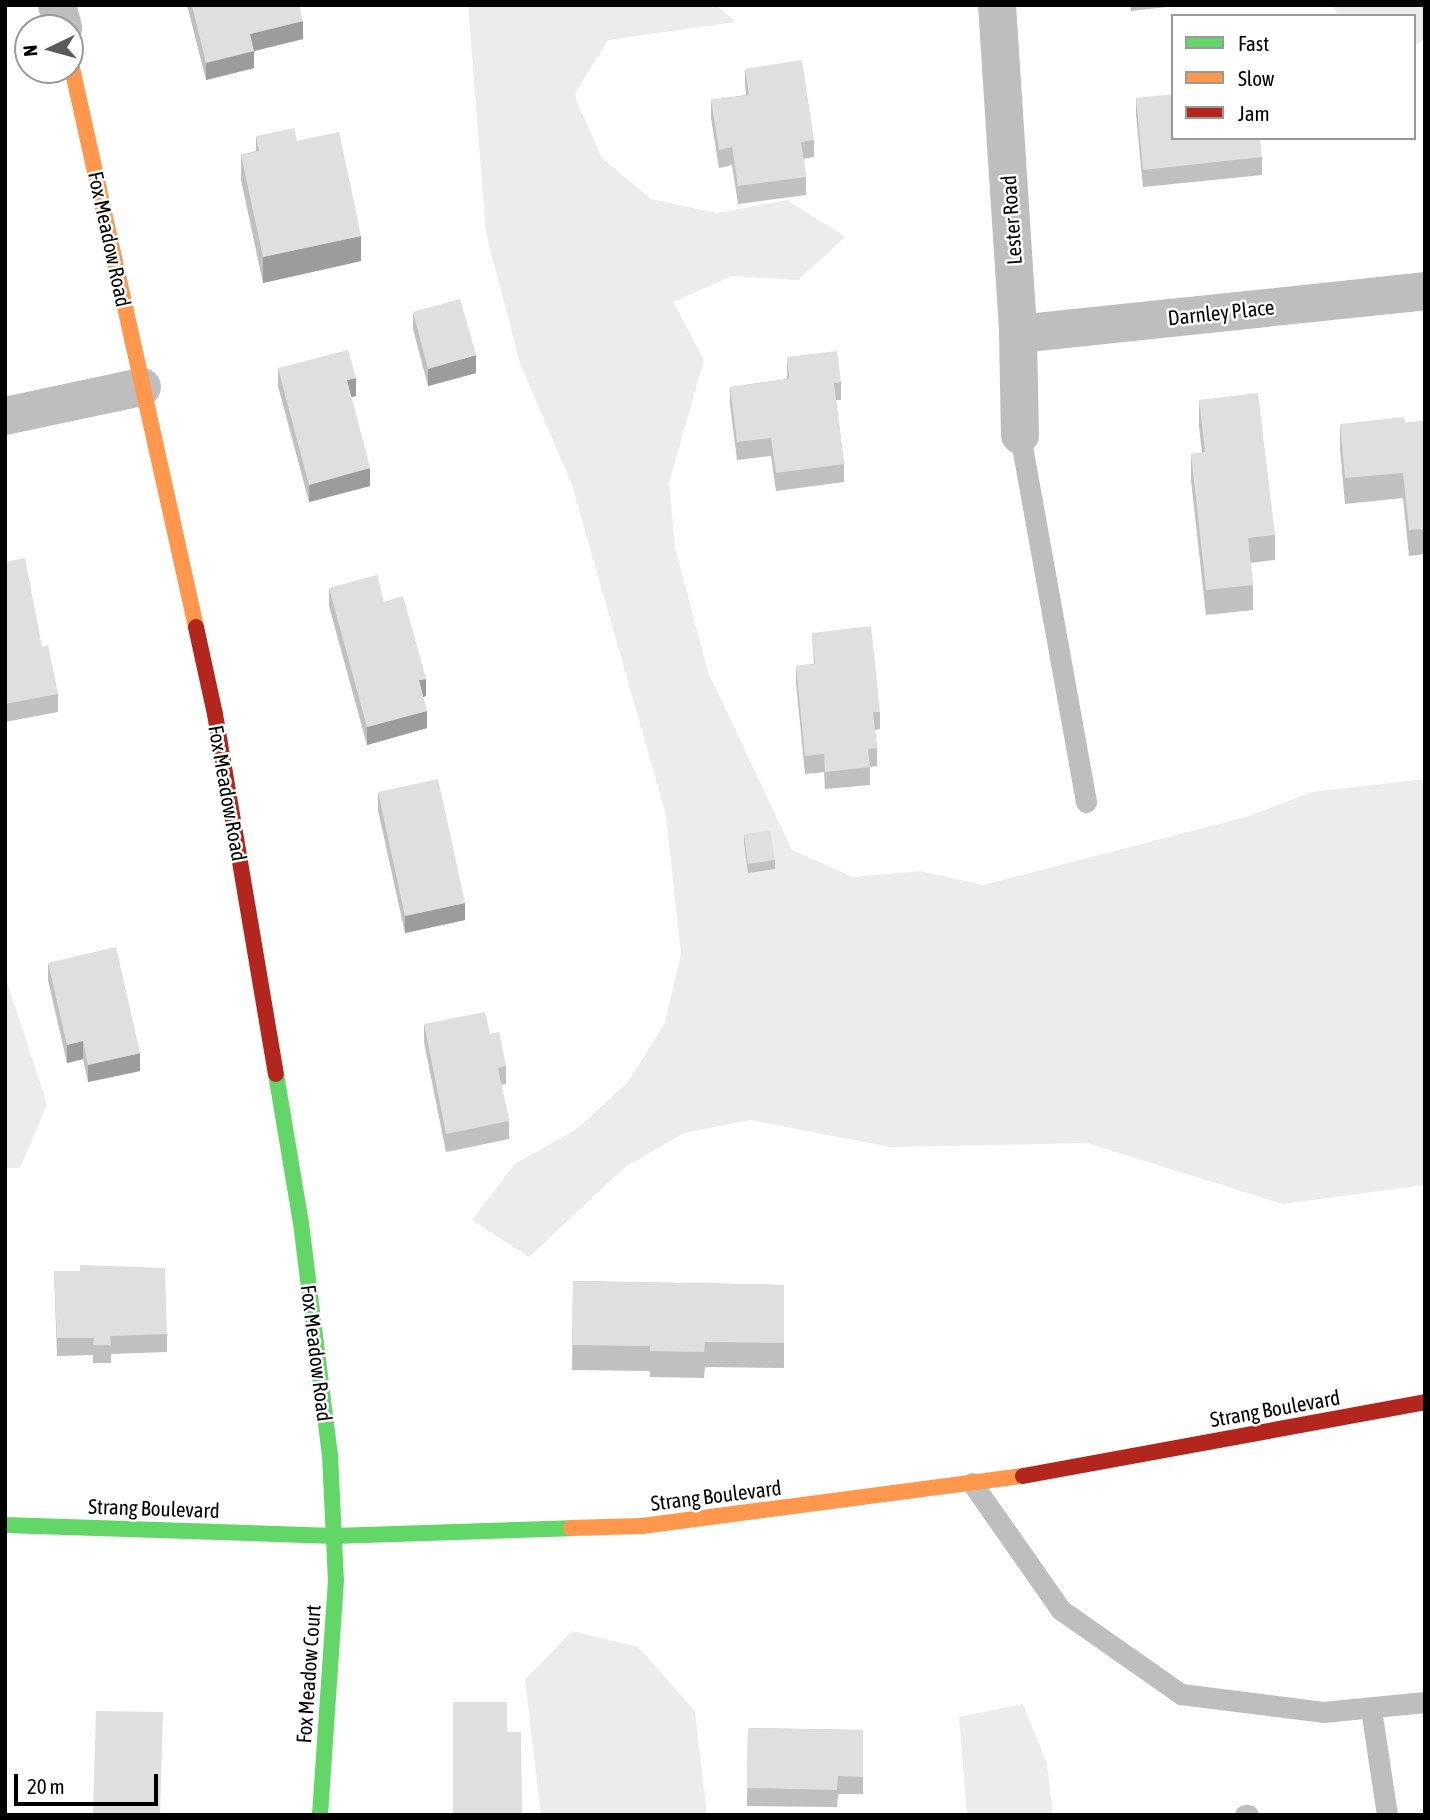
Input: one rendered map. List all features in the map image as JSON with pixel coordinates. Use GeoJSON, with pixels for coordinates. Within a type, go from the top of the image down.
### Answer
{"type":"FeatureCollection","features":[{"type":"Feature","properties":{"kind":"street","name":"Lester Road"},"geometry":{"type":"LineString","coordinates":[[997,5],[1018,334],[1020,435]]}},
{"type":"Feature","properties":{"kind":"street","name":"Fox Meadow Road"},"geometry":{"type":"LineString","coordinates":[[75,84],[215,714],[296,1196],[330,1455],[334,1536]]}},
{"type":"Feature","properties":{"kind":"street","name":"Darnley Place"},"geometry":{"type":"LineString","coordinates":[[1018,334],[1425,291]]}},
{"type":"Feature","properties":{"kind":"street"},"geometry":{"type":"LineString","coordinates":[[5,416],[142,387]]}},
{"type":"Feature","properties":{"kind":"street","name":"Strang Boulevard"},"geometry":{"type":"LineString","coordinates":[[5,1525],[334,1536],[642,1526],[972,1483],[1425,1402]]}},
{"type":"Feature","properties":{"kind":"street","name":"Fox Meadow Court"},"geometry":{"type":"LineString","coordinates":[[320,1815],[336,1580],[334,1536]]}},
{"type":"Feature","properties":{"kind":"lane"},"geometry":{"type":"LineString","coordinates":[[1020,435],[1086,802]]}},
{"type":"Feature","properties":{"kind":"lane"},"geometry":{"type":"LineString","coordinates":[[972,1483],[1061,1609],[1181,1694],[1322,1712],[1425,1702]]}},
{"type":"Feature","properties":{"kind":"lane"},"geometry":{"type":"LineString","coordinates":[[1371,1709],[1387,1815]]}},
{"type":"Feature","properties":{"kind":"shaded area"},"geometry":{"type":"Polygon","coordinates":[[[468,5],[716,5],[736,22],[608,40],[574,95],[602,158],[651,199],[717,213],[787,200],[845,237],[798,280],[732,276],[673,302],[704,360],[669,483],[675,548],[708,672],[792,850],[853,877],[920,871],[983,885],[1246,817],[1312,792],[1425,779],[1425,1185],[1283,1204],[1087,1143],[890,1147],[751,1120],[684,1133],[625,1167],[529,1257],[472,1220],[515,1164],[577,1129],[628,1082],[665,1023],[681,954],[666,815],[572,485],[520,363],[486,233],[468,5]]]}},
{"type":"Feature","properties":{"kind":"shaded area"},"geometry":{"type":"Polygon","coordinates":[[[1331,5],[1425,5],[1425,38],[1416,45],[1416,14],[1338,14],[1331,5]]]}},
{"type":"Feature","properties":{"kind":"shaded area"},"geometry":{"type":"Polygon","coordinates":[[[5,976],[47,1104],[20,1168],[5,1168],[5,976]]]}},
{"type":"Feature","properties":{"kind":"shaded area"},"geometry":{"type":"Polygon","coordinates":[[[572,1631],[638,1647],[695,1711],[707,1815],[541,1815],[525,1680],[572,1631]]]}},
{"type":"Feature","properties":{"kind":"shaded area"},"geometry":{"type":"Polygon","coordinates":[[[1023,1704],[1047,1764],[1053,1815],[967,1815],[959,1717],[1023,1704]]]}},
{"type":"Feature","properties":{"kind":"building"},"geometry":{"type":"Polygon","coordinates":[[[192,5],[299,5],[303,21],[250,34],[254,51],[206,63],[192,5]]]}},
{"type":"Feature","properties":{"kind":"building"},"geometry":{"type":"Polygon","coordinates":[[[802,60],[814,140],[801,142],[806,177],[738,186],[732,147],[719,150],[711,100],[749,95],[745,69],[802,60]]]}},
{"type":"Feature","properties":{"kind":"building"},"geometry":{"type":"Polygon","coordinates":[[[1171,94],[1171,140],[1260,140],[1262,157],[1143,170],[1136,98],[1171,94]]]}},
{"type":"Feature","properties":{"kind":"building"},"geometry":{"type":"Polygon","coordinates":[[[294,128],[297,141],[339,132],[361,236],[263,257],[241,155],[259,151],[256,136],[294,128]]]}},
{"type":"Feature","properties":{"kind":"building"},"geometry":{"type":"Polygon","coordinates":[[[460,299],[476,355],[428,369],[413,312],[460,299]]]}},
{"type":"Feature","properties":{"kind":"building"},"geometry":{"type":"Polygon","coordinates":[[[348,350],[356,378],[347,380],[370,468],[309,485],[278,368],[348,350]]]}},
{"type":"Feature","properties":{"kind":"building"},"geometry":{"type":"Polygon","coordinates":[[[837,351],[841,382],[834,383],[844,464],[776,473],[771,438],[737,442],[730,387],[789,379],[787,357],[837,351]]]}},
{"type":"Feature","properties":{"kind":"building"},"geometry":{"type":"Polygon","coordinates":[[[1258,393],[1275,535],[1248,538],[1253,585],[1206,590],[1191,454],[1205,452],[1199,400],[1258,393]]]}},
{"type":"Feature","properties":{"kind":"building"},"geometry":{"type":"Polygon","coordinates":[[[1404,417],[1405,423],[1425,421],[1425,529],[1409,530],[1403,473],[1345,478],[1340,424],[1404,417]]]}},
{"type":"Feature","properties":{"kind":"building"},"geometry":{"type":"Polygon","coordinates":[[[25,558],[42,647],[48,645],[58,694],[5,704],[5,562],[25,558]]]}},
{"type":"Feature","properties":{"kind":"building"},"geometry":{"type":"Polygon","coordinates":[[[377,575],[384,602],[403,596],[426,679],[419,680],[427,711],[367,727],[329,588],[377,575]]]}},
{"type":"Feature","properties":{"kind":"building"},"geometry":{"type":"Polygon","coordinates":[[[871,626],[880,712],[873,712],[877,748],[868,749],[870,767],[825,772],[824,754],[805,756],[796,666],[815,664],[812,633],[871,626]]]}},
{"type":"Feature","properties":{"kind":"building"},"geometry":{"type":"Polygon","coordinates":[[[438,779],[465,903],[405,916],[378,792],[438,779]]]}},
{"type":"Feature","properties":{"kind":"building"},"geometry":{"type":"Polygon","coordinates":[[[770,830],[775,860],[748,864],[744,834],[770,830]]]}},
{"type":"Feature","properties":{"kind":"building"},"geometry":{"type":"Polygon","coordinates":[[[116,947],[140,1053],[88,1065],[83,1041],[67,1045],[48,963],[116,947]]]}},
{"type":"Feature","properties":{"kind":"building"},"geometry":{"type":"Polygon","coordinates":[[[485,1012],[490,1034],[499,1032],[506,1066],[498,1068],[509,1121],[446,1134],[424,1024],[485,1012]]]}},
{"type":"Feature","properties":{"kind":"building"},"geometry":{"type":"Polygon","coordinates":[[[80,1265],[165,1268],[167,1334],[110,1336],[111,1345],[93,1345],[94,1338],[57,1338],[54,1271],[80,1271],[80,1265]]]}},
{"type":"Feature","properties":{"kind":"building"},"geometry":{"type":"Polygon","coordinates":[[[573,1281],[784,1285],[784,1343],[705,1342],[704,1352],[650,1351],[650,1346],[572,1345],[573,1281]]]}},
{"type":"Feature","properties":{"kind":"building"},"geometry":{"type":"Polygon","coordinates":[[[453,1702],[507,1702],[507,1732],[521,1732],[522,1815],[453,1815],[453,1702]]]}},
{"type":"Feature","properties":{"kind":"building"},"geometry":{"type":"Polygon","coordinates":[[[96,1711],[163,1712],[160,1815],[93,1815],[96,1711]]]}},
{"type":"Feature","properties":{"kind":"building"},"geometry":{"type":"Polygon","coordinates":[[[748,1728],[863,1730],[863,1777],[838,1776],[837,1790],[747,1788],[748,1728]]]}},
{"type":"Feature","properties":{"kind":"traffic: fast"},"geometry":{"type":"LineString","coordinates":[[276,1074],[301,1223],[330,1455],[336,1580],[320,1815]]}},
{"type":"Feature","properties":{"kind":"traffic: fast"},"geometry":{"type":"LineString","coordinates":[[5,1525],[334,1536],[571,1528]]}},
{"type":"Feature","properties":{"kind":"traffic: slow"},"geometry":{"type":"LineString","coordinates":[[76,84],[196,627]]}},
{"type":"Feature","properties":{"kind":"traffic: slow"},"geometry":{"type":"LineString","coordinates":[[571,1528],[642,1526],[1023,1476]]}},
{"type":"Feature","properties":{"kind":"traffic: jam"},"geometry":{"type":"LineString","coordinates":[[196,627],[215,714],[276,1074]]}},
{"type":"Feature","properties":{"kind":"traffic: jam"},"geometry":{"type":"LineString","coordinates":[[1023,1476],[1425,1402]]}}]}
